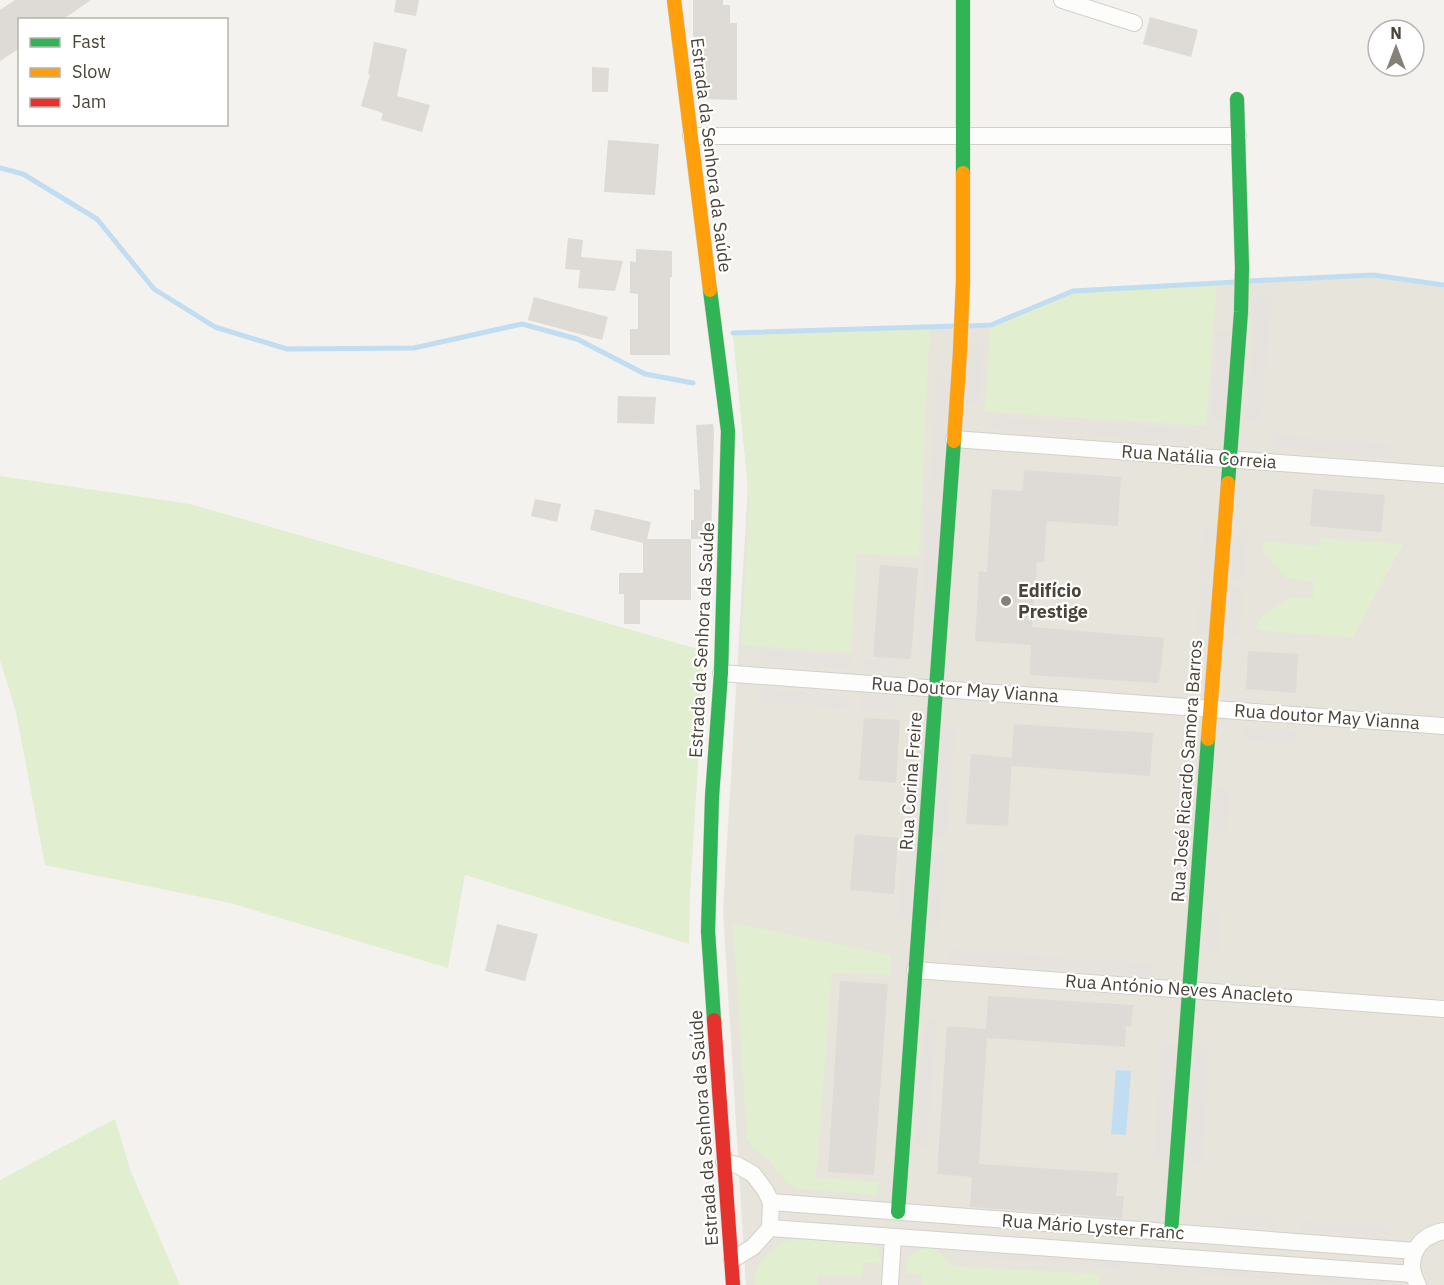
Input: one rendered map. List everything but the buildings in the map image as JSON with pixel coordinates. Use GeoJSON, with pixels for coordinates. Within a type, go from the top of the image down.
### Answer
{"type":"FeatureCollection","features":[{"type":"Feature","properties":{"kind":"street","name":"Estrada da Senhora da Saúde"},"geometry":{"type":"LineString","coordinates":[[674,0],[728,431],[721,673],[712,797],[708,931],[733,1285]]}},
{"type":"Feature","properties":{"kind":"street","name":"Rua Corina Freire"},"geometry":{"type":"LineString","coordinates":[[898,1212],[961,345],[963,0]]}},
{"type":"Feature","properties":{"kind":"street"},"geometry":{"type":"LineString","coordinates":[[1062,0],[1134,23]]}},
{"type":"Feature","properties":{"kind":"street","name":"Rua José Ricardo Samora Barros"},"geometry":{"type":"LineString","coordinates":[[1171,1233],[1242,297],[1237,99]]}},
{"type":"Feature","properties":{"kind":"street"},"geometry":{"type":"LineString","coordinates":[[691,136],[1238,136]]}},
{"type":"Feature","properties":{"kind":"street","name":"Rua Natália Correia"},"geometry":{"type":"LineString","coordinates":[[954,439],[1444,475]]}},
{"type":"Feature","properties":{"kind":"street","name":"Rua Doutor May Vianna"},"geometry":{"type":"LineString","coordinates":[[721,673],[1210,708]]}},
{"type":"Feature","properties":{"kind":"street","name":"Rua doutor May Vianna"},"geometry":{"type":"LineString","coordinates":[[1210,708],[1444,726]]}},
{"type":"Feature","properties":{"kind":"street","name":"Rua António Neves Anacleto"},"geometry":{"type":"LineString","coordinates":[[915,970],[1444,1009]]}},
{"type":"Feature","properties":{"kind":"street"},"geometry":{"type":"LineString","coordinates":[[724,1162],[736,1165],[753,1174],[771,1202],[770,1228],[753,1247],[732,1260]]}},
{"type":"Feature","properties":{"kind":"street","name":"Rua Mário Lyster Franc"},"geometry":{"type":"LineString","coordinates":[[771,1202],[1415,1251]]}},
{"type":"Feature","properties":{"kind":"street","name":"Rua Mário Lyster Franc"},"geometry":{"type":"LineString","coordinates":[[770,1228],[1415,1280]]}},
{"type":"Feature","properties":{"kind":"street"},"geometry":{"type":"LineString","coordinates":[[1415,1280],[1412,1262],[1415,1251],[1431,1234],[1444,1231]]}},
{"type":"Feature","properties":{"kind":"street"},"geometry":{"type":"LineString","coordinates":[[890,1285],[893,1237]]}},
{"type":"Feature","properties":{"kind":"shaded area"},"geometry":{"type":"Polygon","coordinates":[[[1373,275],[1444,285],[1444,1285],[746,1285],[723,911],[748,485],[733,333],[991,325],[1073,291],[1373,275]]]}},
{"type":"Feature","properties":{"kind":"shaded area"},"geometry":{"type":"Polygon","coordinates":[[[1256,296],[1272,296],[1261,421],[1247,420],[1256,296]]]}},
{"type":"Feature","properties":{"kind":"shaded area"},"geometry":{"type":"Polygon","coordinates":[[[1217,331],[1229,332],[1223,421],[1210,420],[1217,331]]]}},
{"type":"Feature","properties":{"kind":"shaded area"},"geometry":{"type":"Polygon","coordinates":[[[969,345],[983,346],[979,404],[966,403],[969,345]]]}},
{"type":"Feature","properties":{"kind":"shaded area"},"geometry":{"type":"Polygon","coordinates":[[[937,379],[949,379],[941,499],[929,498],[937,379]]]}},
{"type":"Feature","properties":{"kind":"shaded area"},"geometry":{"type":"Polygon","coordinates":[[[990,417],[1200,430],[1197,443],[990,429],[990,417]]]}},
{"type":"Feature","properties":{"kind":"shaded area"},"geometry":{"type":"Polygon","coordinates":[[[1273,434],[1394,445],[1393,459],[1272,449],[1273,434]]]}},
{"type":"Feature","properties":{"kind":"shaded area"},"geometry":{"type":"Polygon","coordinates":[[[927,514],[939,514],[931,655],[918,654],[927,514]]]}},
{"type":"Feature","properties":{"kind":"shaded area"},"geometry":{"type":"Polygon","coordinates":[[[1203,528],[1215,529],[1212,579],[1200,578],[1203,528]]]}},
{"type":"Feature","properties":{"kind":"shaded area"},"geometry":{"type":"Polygon","coordinates":[[[1235,530],[1247,530],[1244,580],[1232,580],[1235,530]]]}},
{"type":"Feature","properties":{"kind":"shaded area"},"geometry":{"type":"Polygon","coordinates":[[[1199,584],[1211,584],[1208,634],[1197,633],[1199,584]]]}},
{"type":"Feature","properties":{"kind":"shaded area"},"geometry":{"type":"Polygon","coordinates":[[[1231,586],[1243,587],[1241,636],[1229,636],[1231,586]]]}},
{"type":"Feature","properties":{"kind":"shaded area"},"geometry":{"type":"Polygon","coordinates":[[[762,650],[851,657],[850,670],[761,663],[762,650]]]}},
{"type":"Feature","properties":{"kind":"shaded area"},"geometry":{"type":"Polygon","coordinates":[[[863,659],[898,662],[897,673],[862,671],[863,659]]]}},
{"type":"Feature","properties":{"kind":"shaded area"},"geometry":{"type":"Polygon","coordinates":[[[760,689],[848,695],[847,709],[760,702],[760,689]]]}},
{"type":"Feature","properties":{"kind":"shaded area"},"geometry":{"type":"Polygon","coordinates":[[[861,697],[897,698],[895,713],[860,711],[861,697]]]}},
{"type":"Feature","properties":{"kind":"shaded area"},"geometry":{"type":"Polygon","coordinates":[[[913,723],[927,723],[920,811],[906,810],[913,723]]]}},
{"type":"Feature","properties":{"kind":"shaded area"},"geometry":{"type":"Polygon","coordinates":[[[941,725],[956,726],[947,837],[934,837],[941,725]]]}},
{"type":"Feature","properties":{"kind":"shaded area"},"geometry":{"type":"Polygon","coordinates":[[[1243,727],[1296,731],[1296,744],[1243,740],[1243,727]]]}},
{"type":"Feature","properties":{"kind":"shaded area"},"geometry":{"type":"Polygon","coordinates":[[[1184,786],[1197,787],[1194,831],[1181,830],[1184,786]]]}},
{"type":"Feature","properties":{"kind":"shaded area"},"geometry":{"type":"Polygon","coordinates":[[[1217,787],[1229,788],[1227,833],[1214,832],[1217,787]]]}},
{"type":"Feature","properties":{"kind":"shaded area"},"geometry":{"type":"Polygon","coordinates":[[[903,843],[917,843],[910,921],[897,921],[903,843]]]}},
{"type":"Feature","properties":{"kind":"shaded area"},"geometry":{"type":"Polygon","coordinates":[[[1179,844],[1190,845],[1187,897],[1176,896],[1179,844]]]}},
{"type":"Feature","properties":{"kind":"shaded area"},"geometry":{"type":"Polygon","coordinates":[[[932,852],[946,853],[939,930],[927,930],[932,852]]]}},
{"type":"Feature","properties":{"kind":"shaded area"},"geometry":{"type":"Polygon","coordinates":[[[1208,912],[1220,913],[1218,952],[1205,951],[1208,912]]]}},
{"type":"Feature","properties":{"kind":"shaded area"},"geometry":{"type":"Polygon","coordinates":[[[950,949],[1152,964],[1151,976],[950,961],[950,949]]]}},
{"type":"Feature","properties":{"kind":"shaded area"},"geometry":{"type":"Polygon","coordinates":[[[925,1018],[937,1019],[927,1148],[915,1146],[925,1018]]]}},
{"type":"Feature","properties":{"kind":"shaded area"},"geometry":{"type":"Polygon","coordinates":[[[1162,1044],[1176,1045],[1167,1162],[1153,1161],[1162,1044]]]}},
{"type":"Feature","properties":{"kind":"shaded area"},"geometry":{"type":"Polygon","coordinates":[[[1195,1046],[1210,1047],[1202,1164],[1189,1164],[1195,1046]]]}},
{"type":"Feature","properties":{"kind":"shaded area"},"geometry":{"type":"Polygon","coordinates":[[[1224,1214],[1271,1216],[1284,1228],[1223,1225],[1224,1214]]]}},
{"type":"Feature","properties":{"kind":"shaded area"},"geometry":{"type":"Polygon","coordinates":[[[1300,1221],[1383,1225],[1393,1236],[1299,1230],[1300,1221]]]}},
{"type":"Feature","properties":{"kind":"shaded area"},"geometry":{"type":"Polygon","coordinates":[[[945,1246],[1120,1258],[1128,1269],[956,1256],[945,1246]]]}},
{"type":"Feature","properties":{"kind":"shaded area"},"geometry":{"type":"Polygon","coordinates":[[[1148,1258],[1384,1276],[1391,1285],[1347,1285],[1158,1271],[1148,1258]]]}},
{"type":"Feature","properties":{"kind":"green space"},"geometry":{"type":"Polygon","coordinates":[[[1217,283],[1206,426],[984,412],[991,325],[1073,291],[1217,283]]]}},
{"type":"Feature","properties":{"kind":"green space"},"geometry":{"type":"Polygon","coordinates":[[[930,327],[919,557],[857,554],[851,653],[741,645],[749,500],[733,333],[930,327]]]}},
{"type":"Feature","properties":{"kind":"green space"},"geometry":{"type":"Polygon","coordinates":[[[0,476],[190,504],[705,651],[689,944],[465,875],[448,968],[230,903],[45,865],[16,712],[0,660],[0,476]]]}},
{"type":"Feature","properties":{"kind":"green space"},"geometry":{"type":"Polygon","coordinates":[[[1320,538],[1403,544],[1353,638],[1256,630],[1258,620],[1289,597],[1313,598],[1313,582],[1286,578],[1263,552],[1263,541],[1319,546],[1320,538]]]}},
{"type":"Feature","properties":{"kind":"green space"},"geometry":{"type":"Polygon","coordinates":[[[733,923],[891,955],[890,975],[832,973],[816,1177],[879,1182],[877,1195],[800,1189],[788,1184],[769,1160],[754,1149],[747,1139],[733,923]]]}},
{"type":"Feature","properties":{"kind":"green space"},"geometry":{"type":"Polygon","coordinates":[[[115,1119],[131,1172],[180,1285],[0,1285],[0,1180],[115,1119]]]}},
{"type":"Feature","properties":{"kind":"green space"},"geometry":{"type":"Polygon","coordinates":[[[795,1238],[866,1244],[879,1251],[881,1263],[864,1263],[862,1277],[818,1276],[817,1285],[754,1285],[757,1269],[767,1255],[773,1249],[795,1238]]]}},
{"type":"Feature","properties":{"kind":"green space"},"geometry":{"type":"Polygon","coordinates":[[[925,1247],[938,1250],[951,1266],[1100,1274],[1099,1285],[921,1285],[922,1274],[905,1273],[908,1257],[925,1247]]]}},
{"type":"Feature","properties":{"kind":"water"},"geometry":{"type":"Polygon","coordinates":[[[1116,1070],[1131,1071],[1126,1135],[1111,1134],[1116,1070]]]}},
{"type":"Feature","properties":{"kind":"waterway"},"geometry":{"type":"LineString","coordinates":[[0,168],[23,174],[97,219],[154,289],[215,327],[287,349],[414,348],[522,324],[577,339],[645,374],[693,383]]}},
{"type":"Feature","properties":{"kind":"waterway"},"geometry":{"type":"LineString","coordinates":[[1248,281],[1373,275],[1444,285]]}},
{"type":"Feature","properties":{"kind":"waterway"},"geometry":{"type":"LineString","coordinates":[[968,326],[991,325],[1073,291],[1236,282]]}},
{"type":"Feature","properties":{"kind":"waterway"},"geometry":{"type":"LineString","coordinates":[[733,333],[955,326]]}},
{"type":"Feature","properties":{"kind":"traffic: fast"},"geometry":{"type":"LineString","coordinates":[[963,0],[963,173]]}},
{"type":"Feature","properties":{"kind":"traffic: fast"},"geometry":{"type":"LineString","coordinates":[[1228,483],[1241,312],[1242,267],[1237,99]]}},
{"type":"Feature","properties":{"kind":"traffic: fast"},"geometry":{"type":"LineString","coordinates":[[710,290],[728,431],[721,673],[712,797],[708,931],[714,1020]]}},
{"type":"Feature","properties":{"kind":"traffic: fast"},"geometry":{"type":"LineString","coordinates":[[898,1212],[954,441]]}},
{"type":"Feature","properties":{"kind":"traffic: fast"},"geometry":{"type":"LineString","coordinates":[[1171,1233],[1208,739]]}},
{"type":"Feature","properties":{"kind":"traffic: slow"},"geometry":{"type":"LineString","coordinates":[[674,0],[710,290]]}},
{"type":"Feature","properties":{"kind":"traffic: slow"},"geometry":{"type":"LineString","coordinates":[[954,441],[963,282],[963,173]]}},
{"type":"Feature","properties":{"kind":"traffic: slow"},"geometry":{"type":"LineString","coordinates":[[1208,739],[1228,483]]}},
{"type":"Feature","properties":{"kind":"traffic: jam"},"geometry":{"type":"LineString","coordinates":[[714,1020],[733,1285]]}},
{"type":"Feature","properties":{"kind":"place","name":"Edifício Prestige"},"geometry":{"type":"Point","coordinates":[1006,601]}}]}
